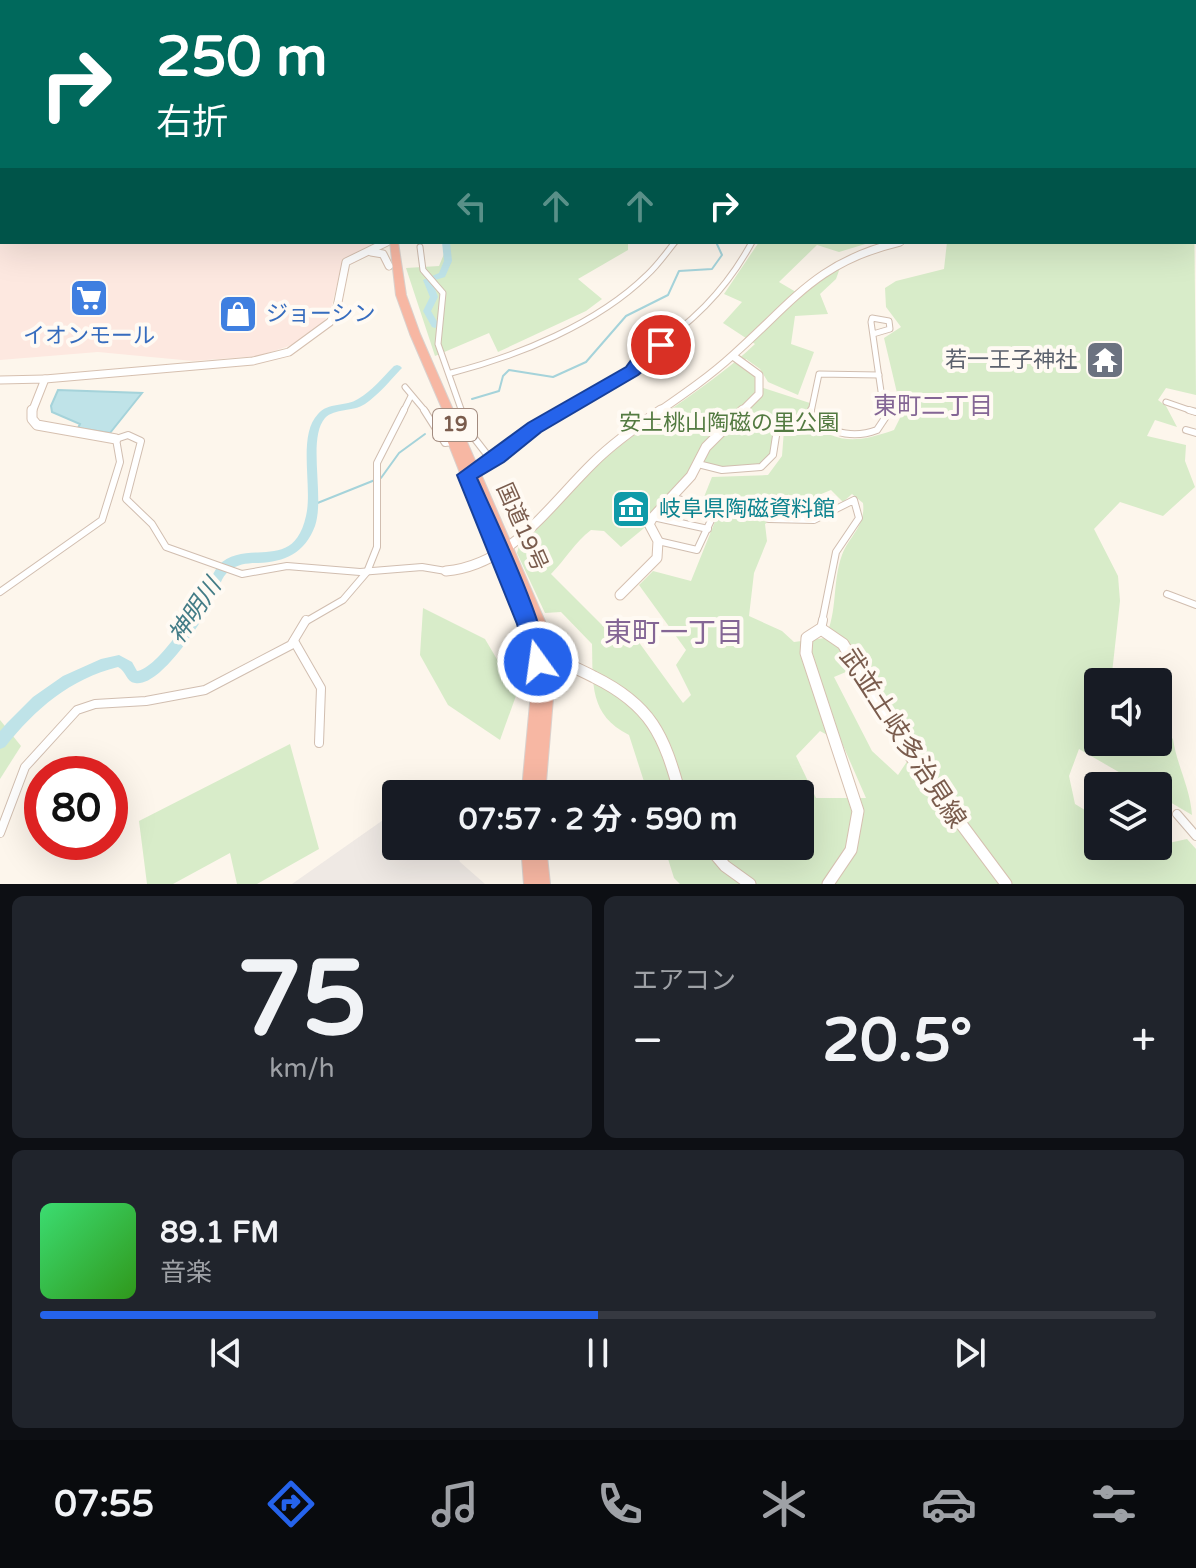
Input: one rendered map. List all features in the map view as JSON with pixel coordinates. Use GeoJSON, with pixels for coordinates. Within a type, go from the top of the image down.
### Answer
{"type":"FeatureCollection","features":[{"type":"Feature","properties":{"kind":"highway","name":"国道19号"},"geometry":{"type":"LineString","coordinates":[[392,244],[396,298],[453,442],[470,474]]}},
{"type":"Feature","properties":{"kind":"highway","name":"国道19号"},"geometry":{"type":"LineString","coordinates":[[392,263],[415,334],[540,647],[531,780]]}},
{"type":"Feature","properties":{"kind":"highway","name":"国道19号"},"geometry":{"type":"LineString","coordinates":[[501,550],[532,604],[548,675],[538,780]]}},
{"type":"Feature","properties":{"kind":"highway"},"geometry":{"type":"LineString","coordinates":[[530,860],[532,884]]}},
{"type":"Feature","properties":{"kind":"highway"},"geometry":{"type":"LineString","coordinates":[[539,860],[542,884]]}},
{"type":"Feature","properties":{"kind":"street"},"geometry":{"type":"LineString","coordinates":[[0,380],[244,362],[289,352],[330,322],[336,312],[346,262],[388,244]]}},
{"type":"Feature","properties":{"kind":"street"},"geometry":{"type":"LineString","coordinates":[[451,373],[493,362],[604,309],[653,270],[673,244]]}},
{"type":"Feature","properties":{"kind":"street"},"geometry":{"type":"LineString","coordinates":[[470,474],[534,428],[632,371],[642,363],[643,356],[695,320],[728,285],[751,244]]}},
{"type":"Feature","properties":{"kind":"street"},"geometry":{"type":"LineString","coordinates":[[45,379],[32,410],[32,419],[37,425],[108,440],[128,435],[141,441],[126,499],[152,524],[166,547],[242,574],[287,566],[367,572],[422,567],[446,571],[475,568],[553,508],[606,451],[733,356],[820,271],[852,254],[892,244]]}},
{"type":"Feature","properties":{"kind":"street"},"geometry":{"type":"LineString","coordinates":[[420,247],[423,270],[442,288],[444,296],[438,344],[451,373],[468,430],[492,461]]}},
{"type":"Feature","properties":{"kind":"street"},"geometry":{"type":"LineString","coordinates":[[366,252],[383,254],[392,263]]}},
{"type":"Feature","properties":{"kind":"street"},"geometry":{"type":"LineString","coordinates":[[698,464],[722,470],[761,467],[773,455],[778,423],[792,416],[809,419],[848,436],[877,430],[885,418],[873,334]]}},
{"type":"Feature","properties":{"kind":"street"},"geometry":{"type":"LineString","coordinates":[[620,595],[657,558],[658,541],[649,524],[653,517],[698,464],[706,447],[762,388],[756,371],[733,356]]}},
{"type":"Feature","properties":{"kind":"street"},"geometry":{"type":"LineString","coordinates":[[809,419],[819,374],[879,375]]}},
{"type":"Feature","properties":{"kind":"street"},"geometry":{"type":"LineString","coordinates":[[405,387],[421,404],[445,443],[453,442]]}},
{"type":"Feature","properties":{"kind":"street"},"geometry":{"type":"LineString","coordinates":[[0,833],[25,767],[77,710],[95,704],[146,701],[205,690],[294,641],[307,618],[343,600],[367,572],[377,547],[377,463],[411,396]]}},
{"type":"Feature","properties":{"kind":"street"},"geometry":{"type":"LineString","coordinates":[[1166,402],[1196,412]]}},
{"type":"Feature","properties":{"kind":"street"},"geometry":{"type":"LineString","coordinates":[[1186,430],[1196,433]]}},
{"type":"Feature","properties":{"kind":"street"},"geometry":{"type":"LineString","coordinates":[[0,592],[102,520],[120,462],[116,439]]}},
{"type":"Feature","properties":{"kind":"street"},"geometry":{"type":"LineString","coordinates":[[658,541],[697,550],[713,516],[702,504],[671,497]]}},
{"type":"Feature","properties":{"kind":"street"},"geometry":{"type":"LineString","coordinates":[[769,519],[814,520],[854,500],[857,504],[859,518],[836,552],[821,629]]}},
{"type":"Feature","properties":{"kind":"street"},"geometry":{"type":"LineString","coordinates":[[653,517],[708,529]]}},
{"type":"Feature","properties":{"kind":"street"},"geometry":{"type":"LineString","coordinates":[[1167,594],[1196,605]]}},
{"type":"Feature","properties":{"kind":"street"},"geometry":{"type":"LineString","coordinates":[[532,604],[551,646],[565,663]]}},
{"type":"Feature","properties":{"kind":"street","name":"武並土岐多治見線"},"geometry":{"type":"LineString","coordinates":[[828,884],[851,850],[858,811],[806,653],[807,638],[821,629],[843,644],[906,750],[1006,884]]}},
{"type":"Feature","properties":{"kind":"street"},"geometry":{"type":"LineString","coordinates":[[294,641],[321,688],[319,743]]}},
{"type":"Feature","properties":{"kind":"street"},"geometry":{"type":"LineString","coordinates":[[540,647],[565,663],[622,690],[644,706],[667,749],[676,780]]}},
{"type":"Feature","properties":{"kind":"street"},"geometry":{"type":"LineString","coordinates":[[548,675],[554,666],[565,663]]}},
{"type":"Feature","properties":{"kind":"street"},"geometry":{"type":"LineString","coordinates":[[1177,814],[1196,836]]}},
{"type":"Feature","properties":{"kind":"street"},"geometry":{"type":"LineString","coordinates":[[723,860],[750,884]]}},
{"type":"Feature","properties":{"kind":"shaded area","name":"イオンモール"},"geometry":{"type":"Polygon","coordinates":[[[0,244],[376,244],[343,260],[331,309],[323,323],[292,345],[258,356],[193,361],[98,352],[0,360],[0,244]]]}},
{"type":"Feature","properties":{"kind":"shaded area"},"geometry":{"type":"Polygon","coordinates":[[[382,821],[382,860],[459,860],[485,884],[292,884],[382,821]]]}},
{"type":"Feature","properties":{"kind":"green space"},"geometry":{"type":"Polygon","coordinates":[[[448,244],[628,244],[628,250],[578,279],[602,299],[586,311],[498,352],[489,333],[435,356],[406,268],[439,266],[448,244]]]}},
{"type":"Feature","properties":{"kind":"green space","name":"安土桃山陶磁の里公園"},"geometry":{"type":"Polygon","coordinates":[[[758,244],[865,244],[839,252],[817,245],[779,282],[801,295],[841,265],[836,279],[820,294],[828,314],[795,316],[791,344],[814,352],[798,395],[768,382],[760,369],[746,359],[741,365],[754,375],[757,386],[813,404],[809,419],[778,423],[773,455],[767,463],[722,470],[698,464],[649,524],[621,547],[604,531],[591,530],[551,574],[608,631],[630,630],[683,703],[691,695],[676,665],[686,650],[639,585],[653,571],[691,581],[716,519],[704,497],[712,477],[768,475],[782,456],[784,430],[803,421],[827,434],[857,439],[894,430],[902,414],[884,338],[901,327],[886,307],[885,288],[896,281],[944,269],[947,244],[1194,244],[1196,395],[1166,388],[1158,400],[1166,406],[1177,427],[1155,420],[1147,436],[1186,445],[1185,461],[1195,487],[1163,516],[1120,502],[1094,529],[1118,576],[1120,601],[1113,668],[1084,668],[1084,752],[1079,749],[1069,776],[1075,804],[1084,809],[1084,860],[1172,860],[1172,842],[1187,839],[1196,849],[1196,884],[680,884],[674,878],[668,860],[814,860],[814,794],[816,798],[866,798],[842,743],[820,731],[796,756],[807,780],[643,780],[629,735],[606,718],[600,708],[594,685],[592,644],[561,612],[545,613],[517,553],[519,546],[597,466],[755,344],[723,323],[742,302],[724,294],[758,244]],[[831,490],[787,508],[765,524],[767,541],[754,573],[749,616],[782,631],[794,642],[825,638],[832,618],[842,555],[862,518],[863,503],[852,494],[843,502],[831,490]],[[860,666],[834,677],[872,751],[898,775],[914,751],[860,666]]]}},
{"type":"Feature","properties":{"kind":"green space"},"geometry":{"type":"Polygon","coordinates":[[[423,608],[485,639],[517,693],[500,740],[448,705],[420,655],[423,608]]]}},
{"type":"Feature","properties":{"kind":"green space"},"geometry":{"type":"Polygon","coordinates":[[[0,720],[21,746],[0,779],[0,720]]]}},
{"type":"Feature","properties":{"kind":"green space"},"geometry":{"type":"Polygon","coordinates":[[[1172,738],[1192,815],[1172,803],[1172,772],[1119,772],[1091,756],[1172,756],[1172,738]]]}},
{"type":"Feature","properties":{"kind":"green space"},"geometry":{"type":"Polygon","coordinates":[[[290,744],[319,849],[257,884],[237,884],[230,853],[173,884],[147,884],[139,821],[290,744]]]}},
{"type":"Feature","properties":{"kind":"water"},"geometry":{"type":"Polygon","coordinates":[[[58,390],[142,393],[110,433],[78,428],[80,424],[52,412],[51,406],[58,390]]]}},
{"type":"Feature","properties":{"kind":"waterway","name":"神明川"},"geometry":{"type":"LineString","coordinates":[[435,325],[427,311],[434,297],[427,280],[442,275],[448,261],[446,244]]}},
{"type":"Feature","properties":{"kind":"waterway"},"geometry":{"type":"LineString","coordinates":[[472,399],[499,391],[503,376],[509,370],[553,377],[586,362],[626,316],[668,295],[679,271],[712,269],[722,255],[717,244]]}},
{"type":"Feature","properties":{"kind":"waterway","name":"神明川"},"geometry":{"type":"LineString","coordinates":[[0,742],[24,714],[52,690],[84,672],[119,661],[128,666],[134,677],[145,677],[189,628],[224,568],[243,559],[273,557],[293,550],[309,527],[313,512],[312,451],[318,421],[332,409],[361,402],[397,368]]}},
{"type":"Feature","properties":{"kind":"waterway"},"geometry":{"type":"LineString","coordinates":[[381,478],[399,453],[425,434]]}},
{"type":"Feature","properties":{"kind":"waterway"},"geometry":{"type":"LineString","coordinates":[[315,504],[375,480]]}},
{"type":"Feature","properties":{"kind":"place","name":"イオンモール"},"geometry":{"type":"Point","coordinates":[89,298]}},
{"type":"Feature","properties":{"kind":"place","name":"ジョーシン"},"geometry":{"type":"Point","coordinates":[238,314]}},
{"type":"Feature","properties":{"kind":"place","name":"若一王子神社"},"geometry":{"type":"Point","coordinates":[1105,360]}},
{"type":"Feature","properties":{"kind":"place","name":"岐阜県陶磁資料館"},"geometry":{"type":"Point","coordinates":[631,509]}},
{"type":"Feature","properties":{"kind":"district","name":"東町二丁目"},"geometry":{"type":"Point","coordinates":[933,406]}},
{"type":"Feature","properties":{"kind":"district","name":"東町一丁目"},"geometry":{"type":"Point","coordinates":[674,633]}},
{"type":"Feature","properties":{"kind":"route"},"geometry":{"type":"LineString","coordinates":[[538,662],[528,624],[466,475],[498,457],[534,428],[632,371],[642,363],[643,356],[661,345]]}}]}
